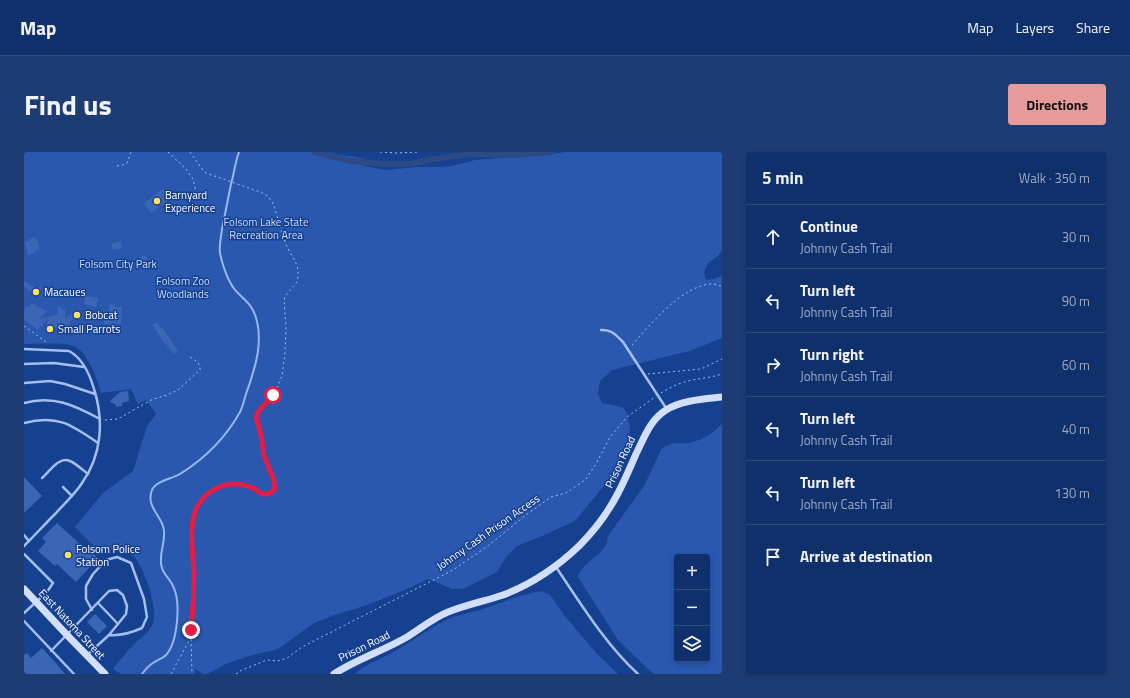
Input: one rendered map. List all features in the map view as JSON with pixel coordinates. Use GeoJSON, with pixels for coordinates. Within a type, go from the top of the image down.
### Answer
{"type":"FeatureCollection","features":[{"type":"Feature","properties":{"kind":"street","name":"Prison Road"},"geometry":{"type":"LineString","coordinates":[[334,674],[361,658],[406,637],[446,613],[463,606],[504,594],[556,567],[579,546],[600,523],[620,490],[647,430],[658,416],[685,402],[722,397]]}},
{"type":"Feature","properties":{"kind":"street","name":"East Natoma Street"},"geometry":{"type":"LineString","coordinates":[[24,588],[105,674]]}},
{"type":"Feature","properties":{"kind":"lane"},"geometry":{"type":"LineString","coordinates":[[601,330],[615,333],[623,342],[667,410]]}},
{"type":"Feature","properties":{"kind":"lane"},"geometry":{"type":"LineString","coordinates":[[24,349],[69,351],[74,354],[84,367],[93,386],[100,420],[100,434],[94,462],[88,474],[72,496],[24,546]]}},
{"type":"Feature","properties":{"kind":"lane"},"geometry":{"type":"LineString","coordinates":[[24,364],[54,363],[84,367]]}},
{"type":"Feature","properties":{"kind":"lane"},"geometry":{"type":"LineString","coordinates":[[24,383],[50,381],[65,384],[95,394]]}},
{"type":"Feature","properties":{"kind":"lane"},"geometry":{"type":"LineString","coordinates":[[24,403],[42,400],[58,401],[73,406],[100,420]]}},
{"type":"Feature","properties":{"kind":"lane"},"geometry":{"type":"LineString","coordinates":[[24,423],[35,420],[48,420],[68,424],[98,443]]}},
{"type":"Feature","properties":{"kind":"lane"},"geometry":{"type":"LineString","coordinates":[[42,478],[58,462],[70,460],[88,474]]}},
{"type":"Feature","properties":{"kind":"lane"},"geometry":{"type":"LineString","coordinates":[[63,487],[72,496]]}},
{"type":"Feature","properties":{"kind":"lane"},"geometry":{"type":"LineString","coordinates":[[24,535],[29,541]]}},
{"type":"Feature","properties":{"kind":"lane"},"geometry":{"type":"LineString","coordinates":[[24,554],[53,583],[47,592],[24,613]]}},
{"type":"Feature","properties":{"kind":"lane"},"geometry":{"type":"LineString","coordinates":[[92,610],[86,599],[86,586],[93,574],[106,560],[117,557],[131,564],[144,599],[146,617],[142,628],[118,636],[109,635]]}},
{"type":"Feature","properties":{"kind":"lane"},"geometry":{"type":"LineString","coordinates":[[556,567],[580,603],[610,643],[626,663],[638,674]]}},
{"type":"Feature","properties":{"kind":"lane"},"geometry":{"type":"LineString","coordinates":[[51,651],[109,591],[117,590],[122,595],[127,609],[126,614],[109,635],[87,655]]}},
{"type":"Feature","properties":{"kind":"lane"},"geometry":{"type":"LineString","coordinates":[[98,603],[118,624]]}},
{"type":"Feature","properties":{"kind":"lane"},"geometry":{"type":"LineString","coordinates":[[24,621],[74,674]]}},
{"type":"Feature","properties":{"kind":"path"},"geometry":{"type":"LineString","coordinates":[[117,166],[126,163],[131,152]]}},
{"type":"Feature","properties":{"kind":"path"},"geometry":{"type":"LineString","coordinates":[[168,152],[185,168],[193,179],[198,200]]}},
{"type":"Feature","properties":{"kind":"path"},"geometry":{"type":"LineString","coordinates":[[190,152],[206,173],[268,196],[273,203],[286,245],[297,265],[298,276],[297,282],[286,295],[284,300],[286,327],[282,376],[276,390],[258,412],[256,417],[261,435],[264,456],[275,486],[274,490],[269,494],[266,494],[242,485],[229,484],[222,486],[207,494],[197,507],[193,517],[194,597],[191,637],[192,674]]}},
{"type":"Feature","properties":{"kind":"path"},"geometry":{"type":"LineString","coordinates":[[380,152],[418,152]]}},
{"type":"Feature","properties":{"kind":"path"},"geometry":{"type":"LineString","coordinates":[[628,350],[669,305],[684,295],[704,286],[713,284],[722,286]]}},
{"type":"Feature","properties":{"kind":"path"},"geometry":{"type":"LineString","coordinates":[[24,326],[45,341],[47,350]]}},
{"type":"Feature","properties":{"kind":"path"},"geometry":{"type":"LineString","coordinates":[[100,420],[118,419],[151,400],[178,390],[200,370],[200,366],[197,361],[190,357]]}},
{"type":"Feature","properties":{"kind":"path"},"geometry":{"type":"LineString","coordinates":[[644,374],[701,369],[722,359]]}},
{"type":"Feature","properties":{"kind":"path","name":"Johnny Cash Prison Access"},"geometry":{"type":"LineString","coordinates":[[236,674],[267,660],[278,661],[287,658],[302,647],[453,570],[526,515],[551,498],[566,493],[585,480],[614,432],[627,417],[657,395],[673,386],[692,380],[722,374]]}},
{"type":"Feature","properties":{"kind":"path"},"geometry":{"type":"LineString","coordinates":[[171,674],[191,637]]}},
{"type":"Feature","properties":{"kind":"green space"},"geometry":{"type":"Polygon","coordinates":[[[24,152],[329,152],[363,158],[365,160],[364,166],[386,170],[451,166],[475,160],[565,152],[722,152],[722,250],[718,256],[708,263],[704,272],[706,280],[722,276],[722,338],[690,351],[612,370],[600,381],[598,394],[602,403],[622,407],[627,413],[630,429],[629,439],[619,461],[604,486],[575,521],[517,546],[506,557],[497,572],[463,589],[452,589],[428,579],[367,605],[314,623],[278,649],[249,656],[226,664],[207,674],[203,674],[195,669],[195,674],[121,674],[113,669],[133,645],[152,626],[154,608],[150,590],[140,565],[132,555],[127,551],[120,549],[100,553],[75,527],[103,493],[133,471],[147,426],[156,414],[146,400],[138,404],[131,389],[101,393],[89,361],[76,347],[72,345],[59,344],[24,344],[24,152]]]}},
{"type":"Feature","properties":{"kind":"green space"},"geometry":{"type":"Polygon","coordinates":[[[722,424],[722,674],[654,674],[618,640],[578,577],[583,568],[606,545],[608,536],[644,486],[662,448],[673,443],[689,443],[702,439],[722,424]]]}},
{"type":"Feature","properties":{"kind":"green space"},"geometry":{"type":"Polygon","coordinates":[[[542,591],[550,595],[565,616],[597,654],[618,674],[355,674],[364,667],[395,651],[436,625],[447,620],[519,596],[542,591]]]}},
{"type":"Feature","properties":{"kind":"building","name":"Barnyard Experience"},"geometry":{"type":"Polygon","coordinates":[[[163,189],[170,199],[151,213],[144,203],[163,189]]]}},
{"type":"Feature","properties":{"kind":"building"},"geometry":{"type":"Polygon","coordinates":[[[36,237],[40,249],[35,251],[35,253],[28,255],[25,242],[36,237]]]}},
{"type":"Feature","properties":{"kind":"building"},"geometry":{"type":"Polygon","coordinates":[[[121,241],[122,248],[113,250],[111,244],[121,241]]]}},
{"type":"Feature","properties":{"kind":"building"},"geometry":{"type":"Polygon","coordinates":[[[145,255],[149,265],[144,266],[140,257],[145,255]]]}},
{"type":"Feature","properties":{"kind":"building"},"geometry":{"type":"Polygon","coordinates":[[[24,281],[36,288],[41,287],[39,294],[30,293],[31,291],[24,287],[24,281]]]}},
{"type":"Feature","properties":{"kind":"building"},"geometry":{"type":"Polygon","coordinates":[[[85,296],[98,298],[96,307],[84,304],[85,296]]]}},
{"type":"Feature","properties":{"kind":"building"},"geometry":{"type":"Polygon","coordinates":[[[31,303],[47,311],[40,319],[58,314],[58,306],[65,309],[65,318],[76,311],[79,315],[69,322],[70,324],[61,329],[53,329],[52,332],[46,331],[48,318],[38,330],[24,320],[24,310],[27,306],[29,307],[31,303]]]}},
{"type":"Feature","properties":{"kind":"building"},"geometry":{"type":"Polygon","coordinates":[[[109,304],[115,305],[115,307],[122,307],[121,324],[104,324],[104,319],[110,319],[109,304]]]}},
{"type":"Feature","properties":{"kind":"building"},"geometry":{"type":"Polygon","coordinates":[[[157,322],[178,351],[174,354],[152,325],[157,322]]]}},
{"type":"Feature","properties":{"kind":"building"},"geometry":{"type":"Polygon","coordinates":[[[128,391],[129,401],[122,403],[122,406],[116,407],[116,405],[110,402],[120,392],[128,391]]]}},
{"type":"Feature","properties":{"kind":"building"},"geometry":{"type":"Polygon","coordinates":[[[24,477],[42,496],[24,513],[24,477]]]}},
{"type":"Feature","properties":{"kind":"building","name":"Folsom Police Station"},"geometry":{"type":"Polygon","coordinates":[[[57,523],[98,558],[76,582],[57,564],[55,566],[38,551],[46,542],[42,538],[57,523]]]}},
{"type":"Feature","properties":{"kind":"building"},"geometry":{"type":"Polygon","coordinates":[[[95,614],[107,626],[99,634],[87,622],[95,614]]]}},
{"type":"Feature","properties":{"kind":"building"},"geometry":{"type":"Polygon","coordinates":[[[42,648],[65,674],[24,674],[24,655],[27,653],[31,658],[42,648]]]}},
{"type":"Feature","properties":{"kind":"waterway"},"geometry":{"type":"LineString","coordinates":[[142,674],[150,665],[163,658],[170,649],[176,631],[177,621],[177,601],[175,593],[161,563],[164,531],[152,505],[152,490],[157,484],[180,474],[198,462],[221,439],[241,410],[257,357],[259,338],[258,325],[254,312],[231,284],[224,269],[220,253],[222,229],[236,160],[239,152]]}},
{"type":"Feature","properties":{"kind":"waterway"},"geometry":{"type":"LineString","coordinates":[[315,152],[351,161],[382,164],[410,164],[433,159],[472,154],[513,155],[551,152]]}},
{"type":"Feature","properties":{"kind":"place","name":"Barnyard Experience"},"geometry":{"type":"Point","coordinates":[157,201]}},
{"type":"Feature","properties":{"kind":"place","name":"Macaues"},"geometry":{"type":"Point","coordinates":[36,292]}},
{"type":"Feature","properties":{"kind":"place","name":"Bobcat"},"geometry":{"type":"Point","coordinates":[77,315]}},
{"type":"Feature","properties":{"kind":"place","name":"Small Parrots"},"geometry":{"type":"Point","coordinates":[50,329]}},
{"type":"Feature","properties":{"kind":"place","name":"Folsom Police Station"},"geometry":{"type":"Point","coordinates":[68,555]}},
{"type":"Feature","properties":{"kind":"route"},"geometry":{"type":"LineString","coordinates":[[191,630],[194,610],[193,517],[203,498],[207,494],[222,486],[238,484],[250,487],[263,494],[269,494],[274,490],[275,486],[273,478],[264,456],[261,435],[256,420],[258,412],[273,395]]}},
{"type":"Feature","properties":{"kind":"park label","name":"Folsom Lake State Recreation Area"},"geometry":{"type":"Point","coordinates":[266,228]}},
{"type":"Feature","properties":{"kind":"park label","name":"Folsom City Park"},"geometry":{"type":"Point","coordinates":[118,264]}},
{"type":"Feature","properties":{"kind":"park label","name":"Folsom Zoo Woodlands"},"geometry":{"type":"Point","coordinates":[183,287]}}]}
